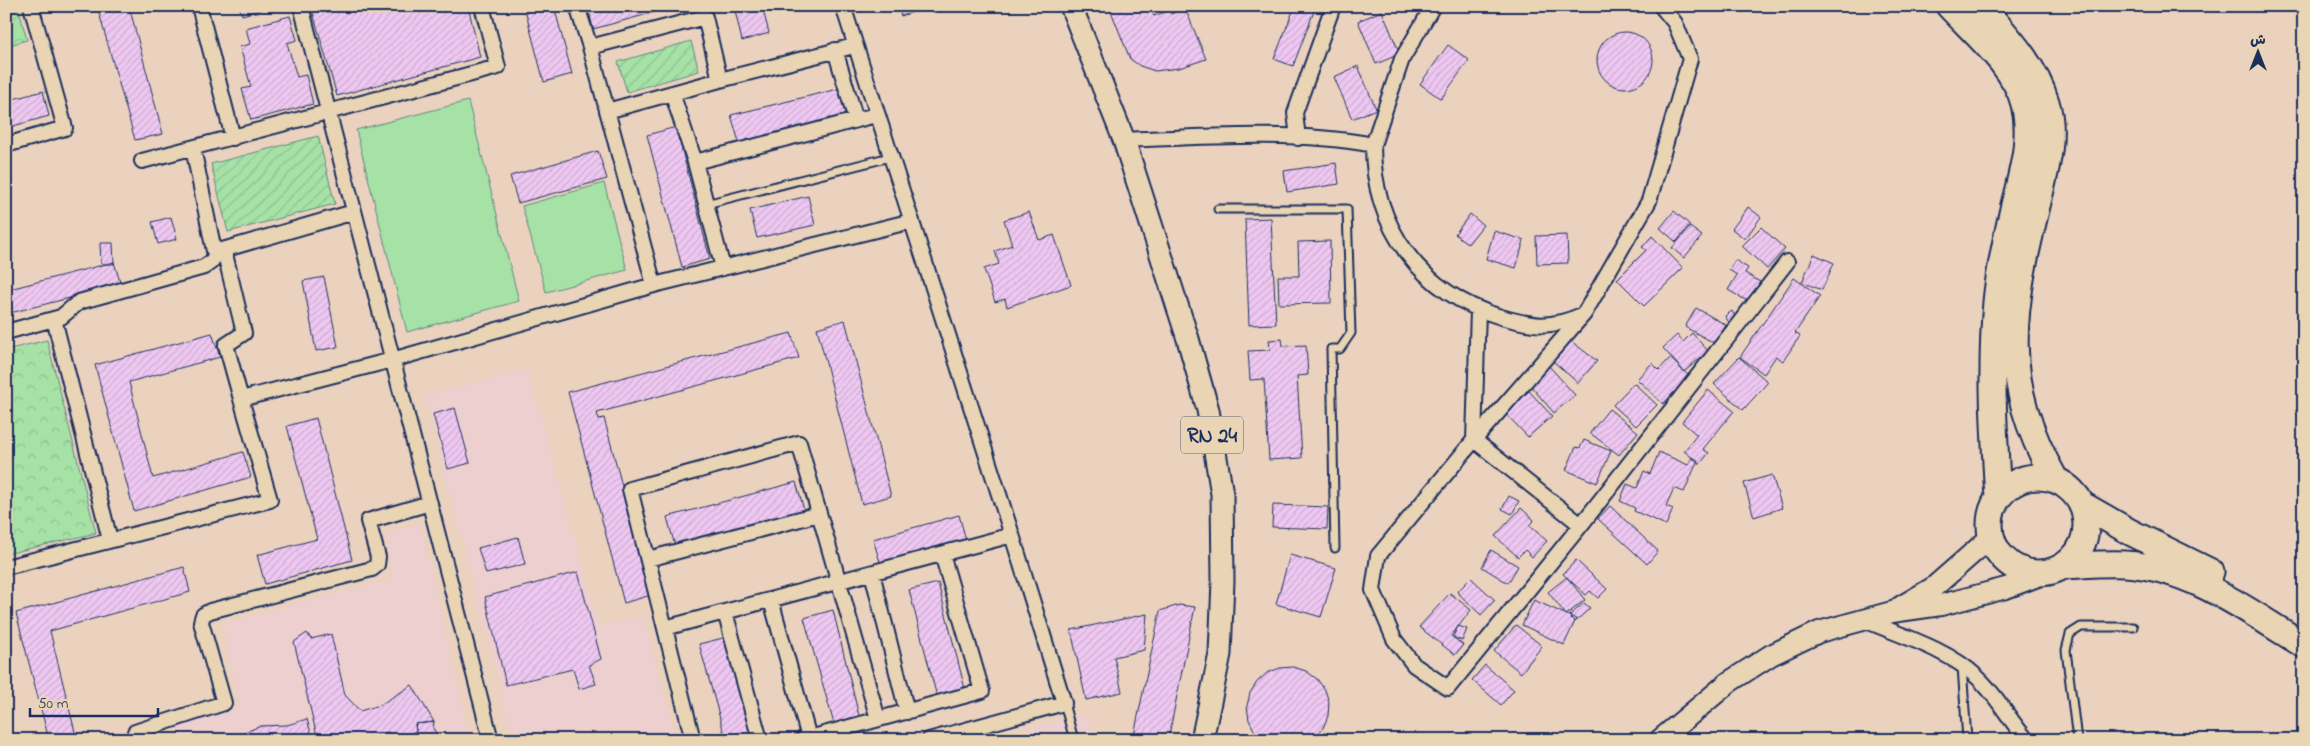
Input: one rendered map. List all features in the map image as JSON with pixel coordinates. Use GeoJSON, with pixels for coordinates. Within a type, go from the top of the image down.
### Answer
{"type":"FeatureCollection","features":[{"type":"Feature","properties":{"kind":"highway"},"geometry":{"type":"LineString","coordinates":[[1949,6],[2000,60],[2024,102],[2027,120],[2027,142],[2003,255],[1996,301],[1992,354],[1998,498]]}},
{"type":"Feature","properties":{"kind":"highway"},"geometry":{"type":"LineString","coordinates":[[1981,6],[2033,68],[2047,103],[2051,135],[2042,184],[2022,268],[2015,318],[2014,351],[2022,402],[2038,449],[2055,479]]}},
{"type":"Feature","properties":{"kind":"highway"},"geometry":{"type":"LineString","coordinates":[[2056,569],[2074,557],[2084,539],[2087,518],[2083,505],[2076,494],[2055,479],[2039,476],[2023,479],[2008,486],[1998,498],[1992,510],[1991,537],[1997,550],[2007,562],[2019,569],[2033,573],[2056,569],[2125,564],[2180,575],[2218,593],[2304,645]]}},
{"type":"Feature","properties":{"kind":"highway"},"geometry":{"type":"LineString","coordinates":[[2083,505],[2130,532],[2215,574],[2304,627]]}},
{"type":"Feature","properties":{"kind":"main road","name":"RN 24"},"geometry":{"type":"LineString","coordinates":[[1071,6],[1124,140],[1188,339],[1208,410],[1222,494],[1224,581],[1220,654],[1202,740]]}},
{"type":"Feature","properties":{"kind":"street"},"geometry":{"type":"LineString","coordinates":[[6,146],[65,128],[31,6]]}},
{"type":"Feature","properties":{"kind":"street"},"geometry":{"type":"LineString","coordinates":[[199,6],[233,138]]}},
{"type":"Feature","properties":{"kind":"street"},"geometry":{"type":"LineString","coordinates":[[301,6],[491,740]]}},
{"type":"Feature","properties":{"kind":"street"},"geometry":{"type":"LineString","coordinates":[[142,161],[498,67],[482,6]]}},
{"type":"Feature","properties":{"kind":"street"},"geometry":{"type":"LineString","coordinates":[[578,6],[654,285]]}},
{"type":"Feature","properties":{"kind":"street"},"geometry":{"type":"LineString","coordinates":[[843,6],[854,46],[912,221],[1064,702],[929,740]]}},
{"type":"Feature","properties":{"kind":"street"},"geometry":{"type":"LineString","coordinates":[[1298,138],[1295,113],[1333,6]]}},
{"type":"Feature","properties":{"kind":"street"},"geometry":{"type":"LineString","coordinates":[[1433,6],[1402,59],[1373,145],[1373,166],[1384,212],[1396,239],[1413,262],[1437,284],[1460,301],[1478,310],[1522,323],[1544,326],[1565,323],[1584,314]]}},
{"type":"Feature","properties":{"kind":"street"},"geometry":{"type":"LineString","coordinates":[[1661,6],[1675,23],[1690,59],[1649,201],[1584,314],[1474,440],[1378,556],[1374,590],[1394,639],[1414,665],[1448,688],[1581,526],[1787,262]]}},
{"type":"Feature","properties":{"kind":"street"},"geometry":{"type":"LineString","coordinates":[[590,47],[703,12],[720,80]]}},
{"type":"Feature","properties":{"kind":"street"},"geometry":{"type":"LineString","coordinates":[[607,111],[854,46]]}},
{"type":"Feature","properties":{"kind":"street"},"geometry":{"type":"LineString","coordinates":[[835,50],[856,120]]}},
{"type":"Feature","properties":{"kind":"street"},"geometry":{"type":"LineString","coordinates":[[672,93],[695,162],[723,268]]}},
{"type":"Feature","properties":{"kind":"street"},"geometry":{"type":"LineString","coordinates":[[695,162],[876,115]]}},
{"type":"Feature","properties":{"kind":"street"},"geometry":{"type":"LineString","coordinates":[[1124,140],[1216,137],[1298,138],[1349,140],[1373,145]]}},
{"type":"Feature","properties":{"kind":"street"},"geometry":{"type":"LineString","coordinates":[[6,567],[270,500],[226,345],[244,333],[219,253],[193,148]]}},
{"type":"Feature","properties":{"kind":"street"},"geometry":{"type":"LineString","coordinates":[[6,332],[61,317],[79,302],[204,267],[219,253],[354,212]]}},
{"type":"Feature","properties":{"kind":"street"},"geometry":{"type":"LineString","coordinates":[[241,399],[392,360],[654,285],[912,221]]}},
{"type":"Feature","properties":{"kind":"street"},"geometry":{"type":"LineString","coordinates":[[1474,440],[1478,310]]}},
{"type":"Feature","properties":{"kind":"street"},"geometry":{"type":"LineString","coordinates":[[54,319],[110,540]]}},
{"type":"Feature","properties":{"kind":"street"},"geometry":{"type":"LineString","coordinates":[[1474,440],[1581,526]]}},
{"type":"Feature","properties":{"kind":"street"},"geometry":{"type":"LineString","coordinates":[[693,740],[630,489],[799,443],[878,719]]}},
{"type":"Feature","properties":{"kind":"street"},"geometry":{"type":"LineString","coordinates":[[137,740],[135,732],[224,703],[201,622],[204,615],[210,611],[372,569],[377,565],[378,557],[368,521],[430,503]]}},
{"type":"Feature","properties":{"kind":"street"},"geometry":{"type":"LineString","coordinates":[[648,559],[819,514]]}},
{"type":"Feature","properties":{"kind":"street"},"geometry":{"type":"LineString","coordinates":[[665,628],[1012,535]]}},
{"type":"Feature","properties":{"kind":"street"},"geometry":{"type":"LineString","coordinates":[[1892,612],[1934,587],[1991,537]]}},
{"type":"Feature","properties":{"kind":"street"},"geometry":{"type":"LineString","coordinates":[[771,600],[806,739],[982,692],[942,554]]}},
{"type":"Feature","properties":{"kind":"street"},"geometry":{"type":"LineString","coordinates":[[1660,740],[1689,713],[1729,682],[1771,655],[1819,632],[1892,612],[1941,605],[2006,588],[2056,569]]}},
{"type":"Feature","properties":{"kind":"street"},"geometry":{"type":"LineString","coordinates":[[872,573],[907,712]]}},
{"type":"Feature","properties":{"kind":"street"},"geometry":{"type":"LineString","coordinates":[[725,612],[760,740]]}},
{"type":"Feature","properties":{"kind":"street"},"geometry":{"type":"LineString","coordinates":[[1864,620],[1962,665],[1987,687],[2028,740]]}},
{"type":"Feature","properties":{"kind":"lane"},"geometry":{"type":"LineString","coordinates":[[706,204],[890,157]]}},
{"type":"Feature","properties":{"kind":"lane"},"geometry":{"type":"LineString","coordinates":[[1218,209],[1346,209],[1351,332],[1340,349],[1331,349],[1335,548]]}},
{"type":"Feature","properties":{"kind":"lane"},"geometry":{"type":"LineString","coordinates":[[2077,740],[2066,650],[2070,634],[2081,627],[2133,627]]}},
{"type":"Feature","properties":{"kind":"lane"},"geometry":{"type":"LineString","coordinates":[[1962,665],[1967,740]]}},
{"type":"Feature","properties":{"kind":"lane"},"geometry":{"type":"LineString","coordinates":[[1064,702],[1074,740]]}},
{"type":"Feature","properties":{"kind":"shaded area"},"geometry":{"type":"Polygon","coordinates":[[[527,370],[600,626],[643,616],[677,740],[513,740],[425,396],[527,370]]]}},
{"type":"Feature","properties":{"kind":"shaded area"},"geometry":{"type":"Polygon","coordinates":[[[420,523],[471,740],[179,740],[177,724],[240,708],[222,623],[393,579],[384,535],[420,523]]]}},
{"type":"Feature","properties":{"kind":"shaded area"},"geometry":{"type":"Polygon","coordinates":[[[1087,714],[1094,740],[986,740],[1054,721],[1087,714]]]}},
{"type":"Feature","properties":{"kind":"green space"},"geometry":{"type":"Polygon","coordinates":[[[6,6],[18,6],[27,40],[6,46],[6,6]]]}},
{"type":"Feature","properties":{"kind":"green space"},"geometry":{"type":"Polygon","coordinates":[[[691,41],[699,71],[627,92],[618,62],[691,41]]]}},
{"type":"Feature","properties":{"kind":"green space"},"geometry":{"type":"Polygon","coordinates":[[[468,101],[519,301],[407,332],[356,130],[468,101]]]}},
{"type":"Feature","properties":{"kind":"green space"},"geometry":{"type":"Polygon","coordinates":[[[318,136],[335,204],[228,232],[211,164],[318,136]]]}},
{"type":"Feature","properties":{"kind":"green space"},"geometry":{"type":"Polygon","coordinates":[[[604,183],[627,270],[546,292],[522,206],[604,183]]]}},
{"type":"Feature","properties":{"kind":"green space"},"geometry":{"type":"Polygon","coordinates":[[[47,340],[96,533],[6,554],[6,350],[47,340]]]}},
{"type":"Feature","properties":{"kind":"building"},"geometry":{"type":"Polygon","coordinates":[[[97,6],[129,6],[163,134],[135,140],[97,6]]]}},
{"type":"Feature","properties":{"kind":"building"},"geometry":{"type":"Polygon","coordinates":[[[239,6],[259,6],[260,10],[242,15],[239,6]]]}},
{"type":"Feature","properties":{"kind":"building"},"geometry":{"type":"Polygon","coordinates":[[[311,6],[468,6],[480,57],[337,96],[311,6]]]}},
{"type":"Feature","properties":{"kind":"building"},"geometry":{"type":"Polygon","coordinates":[[[524,6],[554,6],[572,74],[544,82],[524,6]]]}},
{"type":"Feature","properties":{"kind":"building"},"geometry":{"type":"Polygon","coordinates":[[[588,6],[677,6],[593,29],[588,6]]]}},
{"type":"Feature","properties":{"kind":"building"},"geometry":{"type":"Polygon","coordinates":[[[734,6],[762,6],[769,33],[742,41],[734,6]]]}},
{"type":"Feature","properties":{"kind":"building"},"geometry":{"type":"Polygon","coordinates":[[[897,6],[932,6],[901,16],[897,6]]]}},
{"type":"Feature","properties":{"kind":"building"},"geometry":{"type":"Polygon","coordinates":[[[1109,6],[1149,6],[1154,16],[1170,10],[1171,14],[1185,8],[1206,59],[1179,68],[1155,71],[1140,66],[1130,59],[1109,6]]]}},
{"type":"Feature","properties":{"kind":"building"},"geometry":{"type":"Polygon","coordinates":[[[1295,6],[1316,6],[1293,66],[1274,59],[1295,6]]]}},
{"type":"Feature","properties":{"kind":"building"},"geometry":{"type":"Polygon","coordinates":[[[1382,11],[1400,54],[1376,64],[1358,21],[1382,11]]]}},
{"type":"Feature","properties":{"kind":"building"},"geometry":{"type":"Polygon","coordinates":[[[290,16],[297,40],[287,43],[297,77],[306,75],[313,104],[251,120],[242,89],[251,87],[240,47],[250,44],[246,28],[290,16]]]}},
{"type":"Feature","properties":{"kind":"building"},"geometry":{"type":"Polygon","coordinates":[[[1619,32],[1631,32],[1641,36],[1649,44],[1653,60],[1649,76],[1641,84],[1631,88],[1619,88],[1609,84],[1601,76],[1597,66],[1597,54],[1601,44],[1609,36],[1619,32]]]}},
{"type":"Feature","properties":{"kind":"building"},"geometry":{"type":"Polygon","coordinates":[[[1448,45],[1469,60],[1441,99],[1420,84],[1448,45]]]}},
{"type":"Feature","properties":{"kind":"building"},"geometry":{"type":"Polygon","coordinates":[[[1358,66],[1376,109],[1352,119],[1334,77],[1358,66]]]}},
{"type":"Feature","properties":{"kind":"building"},"geometry":{"type":"Polygon","coordinates":[[[838,89],[846,116],[739,142],[731,115],[838,89]]]}},
{"type":"Feature","properties":{"kind":"building"},"geometry":{"type":"Polygon","coordinates":[[[43,91],[49,116],[6,128],[6,101],[43,91]]]}},
{"type":"Feature","properties":{"kind":"building"},"geometry":{"type":"Polygon","coordinates":[[[676,127],[710,259],[682,267],[647,135],[676,127]]]}},
{"type":"Feature","properties":{"kind":"building"},"geometry":{"type":"Polygon","coordinates":[[[598,151],[607,179],[518,203],[510,176],[598,151]]]}},
{"type":"Feature","properties":{"kind":"building"},"geometry":{"type":"Polygon","coordinates":[[[1336,163],[1339,184],[1287,192],[1284,171],[1336,163]]]}},
{"type":"Feature","properties":{"kind":"building"},"geometry":{"type":"Polygon","coordinates":[[[808,196],[815,225],[757,238],[750,210],[808,196]]]}},
{"type":"Feature","properties":{"kind":"building"},"geometry":{"type":"Polygon","coordinates":[[[1748,207],[1761,217],[1745,239],[1732,229],[1748,207]]]}},
{"type":"Feature","properties":{"kind":"building"},"geometry":{"type":"Polygon","coordinates":[[[1674,211],[1690,225],[1676,242],[1660,228],[1674,211]]]}},
{"type":"Feature","properties":{"kind":"building"},"geometry":{"type":"Polygon","coordinates":[[[1029,212],[1039,240],[1054,235],[1071,285],[1007,307],[1005,299],[995,302],[984,269],[999,264],[995,251],[1012,245],[1004,220],[1029,212]]]}},
{"type":"Feature","properties":{"kind":"building"},"geometry":{"type":"Polygon","coordinates":[[[1470,214],[1483,225],[1468,244],[1455,234],[1470,214]]]}},
{"type":"Feature","properties":{"kind":"building"},"geometry":{"type":"Polygon","coordinates":[[[171,217],[177,239],[158,244],[152,222],[171,217]]]}},
{"type":"Feature","properties":{"kind":"building"},"geometry":{"type":"Polygon","coordinates":[[[1271,218],[1276,324],[1249,325],[1245,219],[1271,218]]]}},
{"type":"Feature","properties":{"kind":"building"},"geometry":{"type":"Polygon","coordinates":[[[1690,227],[1702,236],[1684,258],[1672,248],[1690,227]]]}},
{"type":"Feature","properties":{"kind":"building"},"geometry":{"type":"Polygon","coordinates":[[[1761,227],[1785,249],[1767,269],[1742,246],[1761,227]]]}},
{"type":"Feature","properties":{"kind":"building"},"geometry":{"type":"Polygon","coordinates":[[[1494,231],[1524,240],[1516,268],[1486,259],[1494,231]]]}},
{"type":"Feature","properties":{"kind":"building"},"geometry":{"type":"Polygon","coordinates":[[[1567,235],[1568,263],[1537,264],[1536,236],[1567,235]]]}},
{"type":"Feature","properties":{"kind":"building"},"geometry":{"type":"Polygon","coordinates":[[[1652,236],[1683,268],[1644,306],[1617,279],[1646,250],[1642,247],[1652,236]]]}},
{"type":"Feature","properties":{"kind":"building"},"geometry":{"type":"Polygon","coordinates":[[[1330,241],[1331,303],[1279,304],[1278,276],[1299,276],[1298,242],[1330,241]]]}},
{"type":"Feature","properties":{"kind":"building"},"geometry":{"type":"Polygon","coordinates":[[[100,243],[113,243],[114,264],[101,264],[100,243]]]}},
{"type":"Feature","properties":{"kind":"building"},"geometry":{"type":"Polygon","coordinates":[[[1814,254],[1834,263],[1822,290],[1802,282],[1814,254]]]}},
{"type":"Feature","properties":{"kind":"building"},"geometry":{"type":"Polygon","coordinates":[[[1735,260],[1748,268],[1745,273],[1760,282],[1749,302],[1728,290],[1737,275],[1729,270],[1735,260]]]}},
{"type":"Feature","properties":{"kind":"building"},"geometry":{"type":"Polygon","coordinates":[[[114,262],[121,285],[6,314],[6,290],[114,262]]]}},
{"type":"Feature","properties":{"kind":"building"},"geometry":{"type":"Polygon","coordinates":[[[324,277],[338,347],[316,351],[303,281],[324,277]]]}},
{"type":"Feature","properties":{"kind":"building"},"geometry":{"type":"Polygon","coordinates":[[[1794,278],[1820,296],[1795,333],[1800,336],[1783,361],[1776,356],[1764,374],[1740,357],[1794,278]]]}},
{"type":"Feature","properties":{"kind":"building"},"geometry":{"type":"Polygon","coordinates":[[[1696,308],[1726,325],[1716,344],[1685,327],[1696,308]]]}},
{"type":"Feature","properties":{"kind":"building"},"geometry":{"type":"Polygon","coordinates":[[[1732,311],[1738,321],[1731,326],[1725,316],[1732,311]]]}},
{"type":"Feature","properties":{"kind":"building"},"geometry":{"type":"Polygon","coordinates":[[[845,320],[891,496],[862,504],[817,328],[845,320]]]}},
{"type":"Feature","properties":{"kind":"building"},"geometry":{"type":"Polygon","coordinates":[[[212,333],[220,357],[129,382],[153,478],[243,452],[251,477],[134,511],[95,365],[212,333]]]}},
{"type":"Feature","properties":{"kind":"building"},"geometry":{"type":"Polygon","coordinates":[[[791,333],[799,358],[597,413],[599,419],[604,418],[651,595],[624,603],[568,392],[791,333]]]}},
{"type":"Feature","properties":{"kind":"building"},"geometry":{"type":"Polygon","coordinates":[[[1692,333],[1708,351],[1684,372],[1663,348],[1677,335],[1683,342],[1692,333]]]}},
{"type":"Feature","properties":{"kind":"building"},"geometry":{"type":"Polygon","coordinates":[[[1282,339],[1283,346],[1306,345],[1308,375],[1297,376],[1302,458],[1269,460],[1264,379],[1250,380],[1248,351],[1270,350],[1269,340],[1282,339]]]}},
{"type":"Feature","properties":{"kind":"building"},"geometry":{"type":"Polygon","coordinates":[[[1571,341],[1597,361],[1578,383],[1553,361],[1571,341]]]}},
{"type":"Feature","properties":{"kind":"building"},"geometry":{"type":"Polygon","coordinates":[[[1739,357],[1768,382],[1743,410],[1714,384],[1739,357]]]}},
{"type":"Feature","properties":{"kind":"building"},"geometry":{"type":"Polygon","coordinates":[[[1670,358],[1689,376],[1663,404],[1637,379],[1652,363],[1659,370],[1670,358]]]}},
{"type":"Feature","properties":{"kind":"building"},"geometry":{"type":"Polygon","coordinates":[[[1549,366],[1575,395],[1554,413],[1529,384],[1549,366]]]}},
{"type":"Feature","properties":{"kind":"building"},"geometry":{"type":"Polygon","coordinates":[[[1634,383],[1657,405],[1636,426],[1613,405],[1634,383]]]}},
{"type":"Feature","properties":{"kind":"building"},"geometry":{"type":"Polygon","coordinates":[[[1708,390],[1734,411],[1703,449],[1709,453],[1700,464],[1684,451],[1697,435],[1682,422],[1708,390]]]}},
{"type":"Feature","properties":{"kind":"building"},"geometry":{"type":"Polygon","coordinates":[[[1529,391],[1552,416],[1528,437],[1505,413],[1529,391]]]}},
{"type":"Feature","properties":{"kind":"building"},"geometry":{"type":"Polygon","coordinates":[[[455,408],[470,463],[448,469],[433,414],[455,408]]]}},
{"type":"Feature","properties":{"kind":"building"},"geometry":{"type":"Polygon","coordinates":[[[1609,409],[1638,432],[1619,455],[1590,433],[1609,409]]]}},
{"type":"Feature","properties":{"kind":"building"},"geometry":{"type":"Polygon","coordinates":[[[316,418],[352,560],[265,584],[257,555],[317,539],[287,426],[316,418]]]}},
{"type":"Feature","properties":{"kind":"building"},"geometry":{"type":"Polygon","coordinates":[[[1584,440],[1611,451],[1597,483],[1566,470],[1576,447],[1580,448],[1584,440]]]}},
{"type":"Feature","properties":{"kind":"building"},"geometry":{"type":"Polygon","coordinates":[[[1659,452],[1688,465],[1692,457],[1698,460],[1684,492],[1674,488],[1666,506],[1673,509],[1666,525],[1634,511],[1635,508],[1620,501],[1627,484],[1637,488],[1644,471],[1650,474],[1659,452]]]}},
{"type":"Feature","properties":{"kind":"building"},"geometry":{"type":"Polygon","coordinates":[[[1772,475],[1782,508],[1754,517],[1744,483],[1772,475]]]}},
{"type":"Feature","properties":{"kind":"building"},"geometry":{"type":"Polygon","coordinates":[[[796,482],[804,510],[675,546],[667,517],[796,482]]]}},
{"type":"Feature","properties":{"kind":"building"},"geometry":{"type":"Polygon","coordinates":[[[1509,496],[1519,501],[1512,514],[1502,509],[1509,496]]]}},
{"type":"Feature","properties":{"kind":"building"},"geometry":{"type":"Polygon","coordinates":[[[1273,505],[1328,507],[1327,529],[1272,527],[1273,505]]]}},
{"type":"Feature","properties":{"kind":"building"},"geometry":{"type":"Polygon","coordinates":[[[1610,506],[1658,551],[1647,564],[1598,519],[1610,506]]]}},
{"type":"Feature","properties":{"kind":"building"},"geometry":{"type":"Polygon","coordinates":[[[1521,508],[1534,520],[1529,525],[1547,541],[1532,557],[1525,550],[1518,557],[1495,536],[1521,508]]]}},
{"type":"Feature","properties":{"kind":"building"},"geometry":{"type":"Polygon","coordinates":[[[959,515],[966,540],[880,562],[873,539],[959,515]]]}},
{"type":"Feature","properties":{"kind":"building"},"geometry":{"type":"Polygon","coordinates":[[[518,537],[525,564],[486,574],[478,548],[518,537]]]}},
{"type":"Feature","properties":{"kind":"building"},"geometry":{"type":"Polygon","coordinates":[[[1491,550],[1518,566],[1508,583],[1482,567],[1491,550]]]}},
{"type":"Feature","properties":{"kind":"building"},"geometry":{"type":"Polygon","coordinates":[[[1290,555],[1336,568],[1321,617],[1276,604],[1290,555]]]}},
{"type":"Feature","properties":{"kind":"building"},"geometry":{"type":"Polygon","coordinates":[[[1576,560],[1607,589],[1598,598],[1590,591],[1586,595],[1563,574],[1576,560]]]}},
{"type":"Feature","properties":{"kind":"building"},"geometry":{"type":"Polygon","coordinates":[[[184,567],[190,592],[50,631],[77,740],[49,740],[16,613],[184,567]]]}},
{"type":"Feature","properties":{"kind":"building"},"geometry":{"type":"Polygon","coordinates":[[[578,572],[601,659],[589,665],[596,684],[579,689],[573,669],[506,685],[485,597],[578,572]]]}},
{"type":"Feature","properties":{"kind":"building"},"geometry":{"type":"Polygon","coordinates":[[[1567,577],[1585,600],[1566,615],[1548,592],[1567,577]]]}},
{"type":"Feature","properties":{"kind":"building"},"geometry":{"type":"Polygon","coordinates":[[[1471,578],[1495,600],[1481,615],[1457,592],[1471,578]]]}},
{"type":"Feature","properties":{"kind":"building"},"geometry":{"type":"Polygon","coordinates":[[[938,583],[965,689],[937,697],[909,590],[938,583]]]}},
{"type":"Feature","properties":{"kind":"building"},"geometry":{"type":"Polygon","coordinates":[[[1450,593],[1471,610],[1451,636],[1463,645],[1455,655],[1419,627],[1450,593]]]}},
{"type":"Feature","properties":{"kind":"building"},"geometry":{"type":"Polygon","coordinates":[[[1534,600],[1576,619],[1564,645],[1522,625],[1534,600]]]}},
{"type":"Feature","properties":{"kind":"building"},"geometry":{"type":"Polygon","coordinates":[[[1584,603],[1590,608],[1575,622],[1569,616],[1584,603]]]}},
{"type":"Feature","properties":{"kind":"building"},"geometry":{"type":"Polygon","coordinates":[[[1179,605],[1195,607],[1168,740],[1133,740],[1160,611],[1179,605]]]}},
{"type":"Feature","properties":{"kind":"building"},"geometry":{"type":"Polygon","coordinates":[[[833,610],[859,716],[834,724],[804,618],[833,610]]]}},
{"type":"Feature","properties":{"kind":"building"},"geometry":{"type":"Polygon","coordinates":[[[1147,614],[1144,650],[1114,657],[1122,692],[1086,700],[1071,630],[1147,614]]]}},
{"type":"Feature","properties":{"kind":"building"},"geometry":{"type":"Polygon","coordinates":[[[1516,625],[1542,646],[1521,673],[1494,651],[1516,625]]]}},
{"type":"Feature","properties":{"kind":"building"},"geometry":{"type":"Polygon","coordinates":[[[1458,626],[1467,629],[1462,641],[1453,637],[1458,626]]]}},
{"type":"Feature","properties":{"kind":"building"},"geometry":{"type":"Polygon","coordinates":[[[307,633],[311,639],[331,634],[345,695],[360,711],[380,705],[412,685],[434,722],[415,724],[416,731],[399,739],[388,732],[358,740],[318,740],[294,642],[307,633]]]}},
{"type":"Feature","properties":{"kind":"building"},"geometry":{"type":"Polygon","coordinates":[[[727,637],[755,740],[726,740],[699,644],[727,637]]]}},
{"type":"Feature","properties":{"kind":"building"},"geometry":{"type":"Polygon","coordinates":[[[1485,665],[1514,690],[1501,705],[1472,680],[1485,665]]]}},
{"type":"Feature","properties":{"kind":"building"},"geometry":{"type":"Polygon","coordinates":[[[1293,667],[1306,671],[1317,679],[1325,690],[1329,702],[1328,716],[1323,728],[1312,740],[1264,740],[1255,732],[1249,720],[1247,706],[1250,693],[1257,682],[1267,673],[1280,668],[1293,667]]]}},
{"type":"Feature","properties":{"kind":"building"},"geometry":{"type":"Polygon","coordinates":[[[307,719],[313,740],[248,740],[245,732],[261,726],[287,725],[307,719]]]}},
{"type":"Feature","properties":{"kind":"building"},"geometry":{"type":"Polygon","coordinates":[[[434,722],[433,728],[440,740],[399,739],[416,731],[415,724],[434,722]]]}}]}
